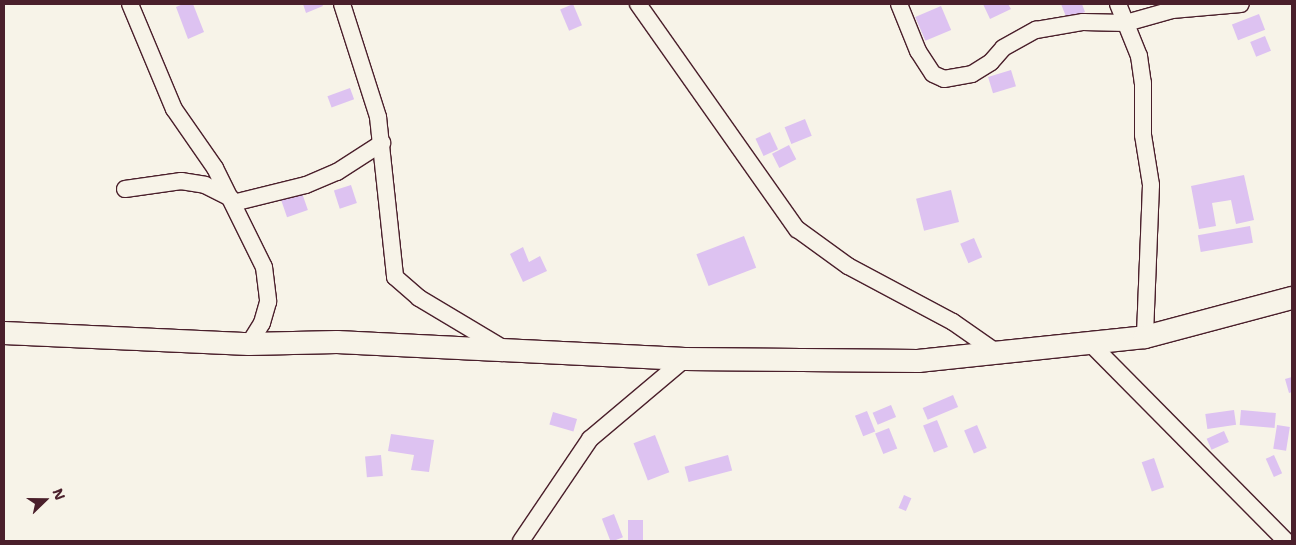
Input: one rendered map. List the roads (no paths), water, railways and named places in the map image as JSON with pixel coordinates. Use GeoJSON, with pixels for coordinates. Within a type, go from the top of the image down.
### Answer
{"type":"FeatureCollection","features":[{"type":"Feature","properties":{"kind":"main road"},"geometry":{"type":"LineString","coordinates":[[4,333],[249,344],[337,342],[510,353],[685,359],[918,361],[1145,337],[1292,298]]}},
{"type":"Feature","properties":{"kind":"street"},"geometry":{"type":"LineString","coordinates":[[130,4],[174,109],[202,148],[232,200],[258,252],[269,289],[262,323],[249,344]]}},
{"type":"Feature","properties":{"kind":"street"},"geometry":{"type":"LineString","coordinates":[[342,4],[378,117],[382,143],[390,258],[395,277],[418,298],[510,353]]}},
{"type":"Feature","properties":{"kind":"street"},"geometry":{"type":"LineString","coordinates":[[638,4],[797,230],[848,266],[953,322],[996,352]]}},
{"type":"Feature","properties":{"kind":"street"},"geometry":{"type":"LineString","coordinates":[[899,4],[918,51],[932,74],[944,79],[972,74],[991,62],[1003,48],[1036,30],[1083,22],[1126,23],[1172,10],[1241,4]]}},
{"type":"Feature","properties":{"kind":"street"},"geometry":{"type":"LineString","coordinates":[[1118,4],[1139,56],[1143,83],[1143,135],[1152,184],[1145,337]]}},
{"type":"Feature","properties":{"kind":"street"},"geometry":{"type":"LineString","coordinates":[[125,189],[181,181],[205,185],[232,200],[313,182],[382,143]]}},
{"type":"Feature","properties":{"kind":"street"},"geometry":{"type":"LineString","coordinates":[[1091,344],[1286,541]]}},
{"type":"Feature","properties":{"kind":"street"},"geometry":{"type":"LineString","coordinates":[[521,541],[590,439],[685,359]]}}]}
